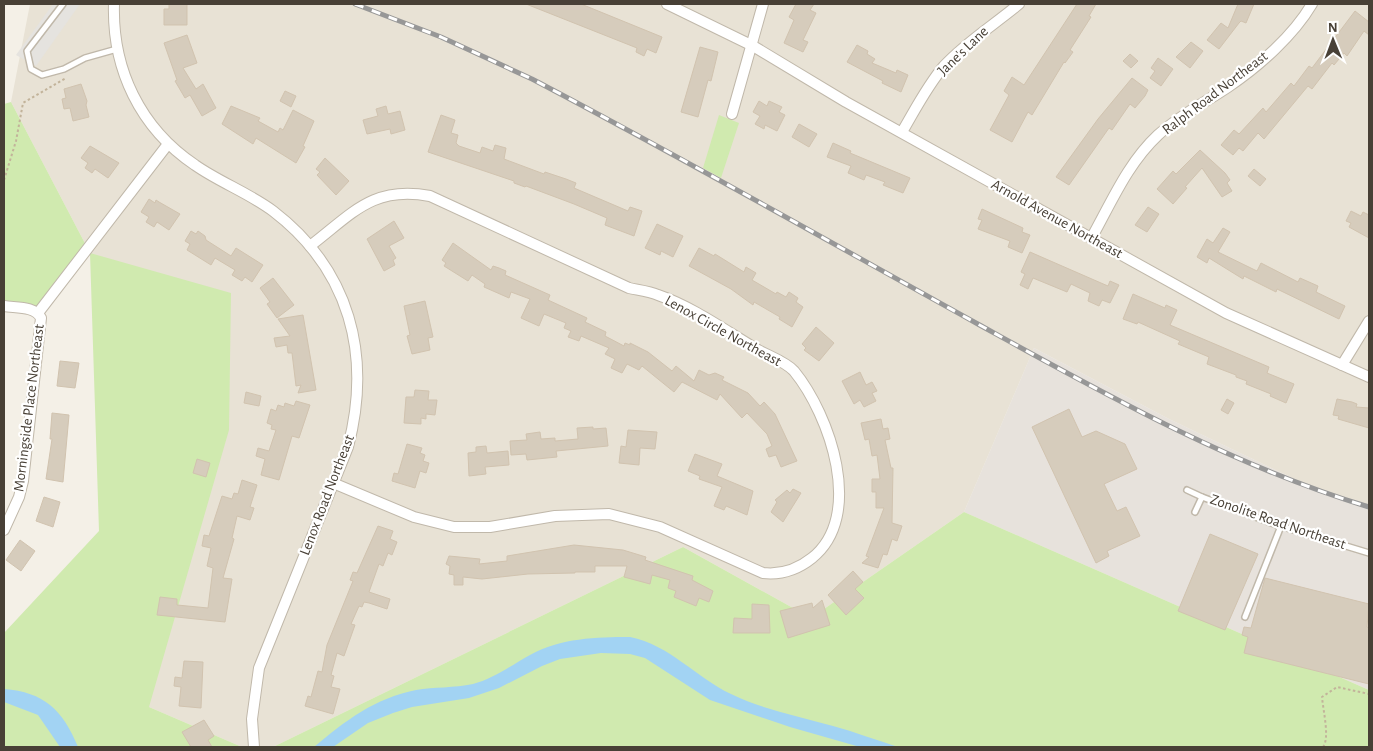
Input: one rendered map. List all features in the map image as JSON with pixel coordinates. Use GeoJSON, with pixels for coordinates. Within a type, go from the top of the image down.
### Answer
{"type":"FeatureCollection","features":[{"type":"Feature","properties":{"kind":"street","name":"Lenox Road Northeast"},"geometry":{"type":"LineString","coordinates":[[114,4],[117,49],[122,71],[133,96],[147,120],[168,144],[196,166],[271,210],[310,246],[327,270],[342,299],[352,330],[358,358],[355,419],[348,447],[259,668],[252,719],[254,747]]}},
{"type":"Feature","properties":{"kind":"street","name":"Arnold Avenue Northeast"},"geometry":{"type":"LineString","coordinates":[[667,4],[753,46],[846,102],[1226,313],[1369,377]]}},
{"type":"Feature","properties":{"kind":"street"},"geometry":{"type":"LineString","coordinates":[[732,114],[753,46],[763,4]]}},
{"type":"Feature","properties":{"kind":"street","name":"Jane's Lane"},"geometry":{"type":"LineString","coordinates":[[902,132],[930,84],[944,67],[974,38],[1019,4]]}},
{"type":"Feature","properties":{"kind":"street","name":"Ralph Road Northeast"},"geometry":{"type":"LineString","coordinates":[[1092,237],[1127,172],[1142,151],[1182,116],[1254,68],[1278,45],[1312,4]]}},
{"type":"Feature","properties":{"kind":"street","name":"Morningside Place Northeast"},"geometry":{"type":"LineString","coordinates":[[38,313],[168,144]]}},
{"type":"Feature","properties":{"kind":"street","name":"Lenox Circle Northeast"},"geometry":{"type":"LineString","coordinates":[[310,246],[372,200],[391,193],[409,192],[430,196],[629,288],[666,298],[793,370],[820,414],[837,462],[839,487],[838,506],[830,536],[820,552],[804,565],[779,575],[763,573],[660,527],[609,514],[555,516],[490,527],[454,527],[414,517],[333,483]]}},
{"type":"Feature","properties":{"kind":"street","name":"Morningside Place Northeast"},"geometry":{"type":"LineString","coordinates":[[4,306],[38,313],[41,318],[23,481],[20,497],[4,530]]}},
{"type":"Feature","properties":{"kind":"street"},"geometry":{"type":"LineString","coordinates":[[1342,365],[1369,321]]}},
{"type":"Feature","properties":{"kind":"lane"},"geometry":{"type":"LineString","coordinates":[[62,4],[27,51],[31,69],[42,75],[64,69],[84,58],[117,49]]}},
{"type":"Feature","properties":{"kind":"lane"},"geometry":{"type":"LineString","coordinates":[[1187,490],[1202,497]]}},
{"type":"Feature","properties":{"kind":"lane","name":"Zonolite Road Northeast"},"geometry":{"type":"LineString","coordinates":[[1196,512],[1202,497],[1281,526],[1369,553]]}},
{"type":"Feature","properties":{"kind":"lane"},"geometry":{"type":"LineString","coordinates":[[1245,617],[1281,526]]}},
{"type":"Feature","properties":{"kind":"path"},"geometry":{"type":"LineString","coordinates":[[4,180],[16,141],[23,103],[72,74]]}},
{"type":"Feature","properties":{"kind":"path"},"geometry":{"type":"LineString","coordinates":[[1323,747],[1327,733],[1323,717],[1322,697],[1337,687],[1369,694]]}},
{"type":"Feature","properties":{"kind":"shaded area"},"geometry":{"type":"Polygon","coordinates":[[[30,4],[1369,4],[1369,507],[1332,497],[1169,419],[1034,348],[964,512],[811,618],[683,547],[273,747],[242,747],[149,707],[90,253],[11,102],[30,4]]]}},
{"type":"Feature","properties":{"kind":"shaded area"},"geometry":{"type":"Polygon","coordinates":[[[53,4],[80,4],[36,66],[16,55],[53,4]]]}},
{"type":"Feature","properties":{"kind":"shaded area"},"geometry":{"type":"Polygon","coordinates":[[[1034,348],[1169,419],[1332,497],[1369,507],[1369,690],[964,512],[1034,348]]]}},
{"type":"Feature","properties":{"kind":"green space"},"geometry":{"type":"Polygon","coordinates":[[[11,102],[90,253],[38,307],[4,301],[4,104],[11,102]]]}},
{"type":"Feature","properties":{"kind":"green space"},"geometry":{"type":"Polygon","coordinates":[[[719,115],[739,123],[721,178],[703,168],[719,115]]]}},
{"type":"Feature","properties":{"kind":"green space"},"geometry":{"type":"Polygon","coordinates":[[[90,253],[231,293],[229,430],[149,707],[242,747],[4,747],[4,633],[99,531],[90,253]]]}},
{"type":"Feature","properties":{"kind":"green space"},"geometry":{"type":"Polygon","coordinates":[[[964,512],[1369,690],[1369,747],[273,747],[683,547],[811,618],[964,512]]]}},
{"type":"Feature","properties":{"kind":"water"},"geometry":{"type":"Polygon","coordinates":[[[604,637],[630,637],[658,647],[718,687],[743,700],[769,709],[841,728],[898,747],[860,747],[790,727],[710,700],[645,658],[630,654],[601,653],[560,659],[499,688],[469,698],[412,707],[393,713],[368,723],[333,747],[314,747],[337,728],[361,712],[401,694],[416,690],[480,682],[542,649],[566,642],[604,637]]]}},
{"type":"Feature","properties":{"kind":"water"},"geometry":{"type":"Polygon","coordinates":[[[4,689],[30,694],[50,705],[66,723],[78,747],[60,747],[38,715],[4,702],[4,689]]]}},
{"type":"Feature","properties":{"kind":"building"},"geometry":{"type":"Polygon","coordinates":[[[169,4],[187,4],[187,25],[164,25],[164,9],[169,9],[169,4]]]}},
{"type":"Feature","properties":{"kind":"building"},"geometry":{"type":"Polygon","coordinates":[[[526,4],[581,4],[662,37],[656,53],[647,49],[644,56],[636,52],[637,48],[526,4]]]}},
{"type":"Feature","properties":{"kind":"building"},"geometry":{"type":"Polygon","coordinates":[[[796,4],[814,4],[810,10],[816,13],[803,40],[808,42],[803,52],[784,43],[794,20],[789,17],[796,4]]]}},
{"type":"Feature","properties":{"kind":"building"},"geometry":{"type":"Polygon","coordinates":[[[1077,4],[1096,4],[1089,16],[1091,17],[1070,50],[1073,52],[1064,62],[1032,115],[1028,112],[1012,142],[990,130],[1009,95],[1004,91],[1012,77],[1024,85],[1077,4]]]}},
{"type":"Feature","properties":{"kind":"building"},"geometry":{"type":"Polygon","coordinates":[[[1238,4],[1254,4],[1246,23],[1241,21],[1219,49],[1207,40],[1221,23],[1228,28],[1238,4]]]}},
{"type":"Feature","properties":{"kind":"building"},"geometry":{"type":"Polygon","coordinates":[[[1355,11],[1369,22],[1369,35],[1364,31],[1347,56],[1344,53],[1334,65],[1332,63],[1312,89],[1308,86],[1264,139],[1258,133],[1243,151],[1239,148],[1233,155],[1221,145],[1234,130],[1239,134],[1263,108],[1266,112],[1291,83],[1294,86],[1309,66],[1312,68],[1355,11]]]}},
{"type":"Feature","properties":{"kind":"building"},"geometry":{"type":"Polygon","coordinates":[[[187,35],[197,63],[183,68],[196,89],[203,84],[216,108],[202,116],[190,95],[185,98],[175,81],[177,80],[164,43],[187,35]]]}},
{"type":"Feature","properties":{"kind":"building"},"geometry":{"type":"Polygon","coordinates":[[[1191,42],[1203,51],[1190,68],[1176,57],[1191,42]]]}},
{"type":"Feature","properties":{"kind":"building"},"geometry":{"type":"Polygon","coordinates":[[[857,45],[868,51],[867,54],[875,59],[872,63],[896,73],[897,70],[908,75],[901,92],[847,62],[857,45]]]}},
{"type":"Feature","properties":{"kind":"building"},"geometry":{"type":"Polygon","coordinates":[[[700,47],[718,52],[711,81],[708,80],[698,117],[681,112],[700,47]]]}},
{"type":"Feature","properties":{"kind":"building"},"geometry":{"type":"Polygon","coordinates":[[[1130,54],[1138,61],[1131,68],[1123,61],[1130,54]]]}},
{"type":"Feature","properties":{"kind":"building"},"geometry":{"type":"Polygon","coordinates":[[[1158,58],[1173,69],[1161,86],[1150,78],[1155,71],[1151,68],[1158,58]]]}},
{"type":"Feature","properties":{"kind":"building"},"geometry":{"type":"Polygon","coordinates":[[[1132,78],[1148,90],[1145,96],[1135,108],[1130,104],[1112,130],[1109,128],[1069,185],[1056,177],[1098,119],[1132,78]]]}},
{"type":"Feature","properties":{"kind":"building"},"geometry":{"type":"Polygon","coordinates":[[[81,84],[87,101],[89,117],[73,121],[70,108],[64,109],[62,99],[66,98],[64,89],[81,84]]]}},
{"type":"Feature","properties":{"kind":"building"},"geometry":{"type":"Polygon","coordinates":[[[285,91],[296,96],[291,107],[280,101],[285,91]]]}},
{"type":"Feature","properties":{"kind":"building"},"geometry":{"type":"Polygon","coordinates":[[[759,101],[767,106],[769,101],[782,107],[779,112],[785,115],[777,131],[765,125],[764,129],[755,124],[760,116],[753,112],[759,101]]]}},
{"type":"Feature","properties":{"kind":"building"},"geometry":{"type":"Polygon","coordinates":[[[231,106],[260,118],[258,121],[278,132],[280,128],[283,130],[293,110],[314,121],[303,146],[305,147],[296,163],[256,138],[253,144],[222,124],[231,106]]]}},
{"type":"Feature","properties":{"kind":"building"},"geometry":{"type":"Polygon","coordinates":[[[386,106],[388,114],[400,111],[405,130],[391,134],[390,129],[367,134],[363,120],[378,116],[376,109],[386,106]]]}},
{"type":"Feature","properties":{"kind":"building"},"geometry":{"type":"Polygon","coordinates":[[[441,115],[455,120],[451,133],[458,135],[456,143],[459,146],[480,153],[482,147],[493,151],[495,145],[506,148],[504,159],[544,174],[545,172],[576,183],[574,188],[628,211],[630,207],[642,211],[634,236],[605,225],[607,218],[574,204],[514,183],[514,181],[428,152],[441,115]]]}},
{"type":"Feature","properties":{"kind":"building"},"geometry":{"type":"Polygon","coordinates":[[[799,124],[817,134],[809,147],[792,137],[799,124]]]}},
{"type":"Feature","properties":{"kind":"building"},"geometry":{"type":"Polygon","coordinates":[[[833,143],[851,151],[850,153],[910,178],[903,193],[883,185],[885,182],[866,175],[864,180],[848,173],[851,166],[827,157],[833,143]]]}},
{"type":"Feature","properties":{"kind":"building"},"geometry":{"type":"Polygon","coordinates":[[[90,146],[119,163],[108,178],[95,169],[92,173],[85,168],[88,163],[81,158],[90,146]]]}},
{"type":"Feature","properties":{"kind":"building"},"geometry":{"type":"Polygon","coordinates":[[[1200,150],[1225,173],[1230,180],[1227,183],[1232,191],[1222,197],[1202,168],[1173,204],[1157,189],[1173,171],[1176,174],[1200,150]]]}},
{"type":"Feature","properties":{"kind":"building"},"geometry":{"type":"Polygon","coordinates":[[[325,158],[349,181],[336,195],[317,175],[320,172],[316,169],[325,158]]]}},
{"type":"Feature","properties":{"kind":"building"},"geometry":{"type":"Polygon","coordinates":[[[1254,169],[1266,179],[1260,186],[1248,176],[1254,169]]]}},
{"type":"Feature","properties":{"kind":"building"},"geometry":{"type":"Polygon","coordinates":[[[149,199],[155,203],[156,200],[180,214],[169,230],[157,222],[154,227],[146,222],[149,217],[141,212],[149,199]]]}},
{"type":"Feature","properties":{"kind":"building"},"geometry":{"type":"Polygon","coordinates":[[[1148,207],[1159,214],[1147,232],[1135,225],[1148,207]]]}},
{"type":"Feature","properties":{"kind":"building"},"geometry":{"type":"Polygon","coordinates":[[[982,209],[1023,228],[1022,232],[1030,235],[1022,253],[1008,247],[1010,241],[978,229],[982,220],[978,219],[982,209]]]}},
{"type":"Feature","properties":{"kind":"building"},"geometry":{"type":"Polygon","coordinates":[[[1351,211],[1361,216],[1363,212],[1369,215],[1369,238],[1349,227],[1351,223],[1346,221],[1351,211]]]}},
{"type":"Feature","properties":{"kind":"building"},"geometry":{"type":"Polygon","coordinates":[[[394,221],[404,238],[389,246],[396,258],[393,260],[395,265],[384,271],[367,239],[394,221]]]}},
{"type":"Feature","properties":{"kind":"building"},"geometry":{"type":"Polygon","coordinates":[[[657,224],[683,236],[673,257],[661,251],[660,255],[645,248],[657,224]]]}},
{"type":"Feature","properties":{"kind":"building"},"geometry":{"type":"Polygon","coordinates":[[[1223,228],[1230,232],[1218,252],[1257,271],[1261,263],[1298,282],[1300,278],[1318,286],[1316,292],[1345,306],[1339,319],[1277,289],[1276,292],[1244,276],[1243,279],[1209,258],[1207,263],[1197,257],[1207,239],[1213,243],[1223,228]]]}},
{"type":"Feature","properties":{"kind":"building"},"geometry":{"type":"Polygon","coordinates":[[[191,231],[196,234],[198,231],[205,236],[206,240],[231,256],[236,248],[263,265],[252,282],[245,277],[242,281],[232,275],[235,270],[215,258],[211,265],[187,250],[190,244],[185,241],[191,231]]]}},
{"type":"Feature","properties":{"kind":"building"},"geometry":{"type":"Polygon","coordinates":[[[453,243],[491,270],[493,266],[499,268],[506,271],[505,275],[550,295],[548,300],[587,318],[585,322],[606,332],[605,336],[624,346],[625,343],[630,345],[630,343],[648,352],[672,371],[676,366],[694,381],[699,370],[709,375],[715,373],[724,377],[722,380],[748,393],[760,406],[764,402],[775,414],[797,461],[781,467],[776,455],[769,457],[766,449],[772,446],[767,434],[747,413],[742,418],[720,394],[717,400],[682,382],[674,392],[642,366],[639,370],[627,364],[622,373],[611,368],[615,359],[605,354],[609,348],[581,336],[579,341],[568,337],[571,331],[564,328],[566,323],[544,314],[539,326],[521,318],[530,299],[511,292],[509,298],[484,287],[485,284],[472,275],[468,281],[444,266],[446,263],[442,260],[453,243]]]}},
{"type":"Feature","properties":{"kind":"building"},"geometry":{"type":"Polygon","coordinates":[[[699,248],[714,256],[715,254],[744,272],[746,267],[756,273],[752,280],[776,294],[777,292],[786,297],[789,292],[798,298],[796,302],[803,307],[792,327],[779,319],[780,317],[754,302],[753,305],[731,289],[689,266],[699,248]]]}},
{"type":"Feature","properties":{"kind":"building"},"geometry":{"type":"Polygon","coordinates":[[[1030,252],[1108,286],[1110,281],[1119,285],[1110,303],[1102,300],[1099,306],[1088,301],[1090,293],[1071,284],[1067,292],[1033,278],[1028,289],[1020,285],[1025,274],[1021,272],[1030,252]]]}},
{"type":"Feature","properties":{"kind":"building"},"geometry":{"type":"Polygon","coordinates":[[[273,278],[294,305],[277,318],[267,304],[270,302],[260,288],[273,278]]]}},
{"type":"Feature","properties":{"kind":"building"},"geometry":{"type":"Polygon","coordinates":[[[1133,294],[1165,308],[1166,305],[1177,310],[1170,325],[1269,367],[1267,373],[1294,384],[1286,403],[1270,396],[1271,394],[1246,384],[1247,381],[1236,377],[1236,375],[1207,364],[1209,357],[1178,344],[1180,341],[1138,322],[1137,324],[1123,319],[1133,294]]]}},
{"type":"Feature","properties":{"kind":"building"},"geometry":{"type":"Polygon","coordinates":[[[425,301],[433,337],[428,338],[430,350],[412,354],[407,336],[410,335],[404,306],[425,301]]]}},
{"type":"Feature","properties":{"kind":"building"},"geometry":{"type":"Polygon","coordinates":[[[303,315],[316,390],[298,393],[301,385],[296,386],[292,353],[288,353],[287,345],[276,347],[274,338],[290,336],[278,319],[303,315]]]}},
{"type":"Feature","properties":{"kind":"building"},"geometry":{"type":"Polygon","coordinates":[[[816,327],[834,343],[819,361],[804,350],[806,348],[802,344],[816,327]]]}},
{"type":"Feature","properties":{"kind":"building"},"geometry":{"type":"Polygon","coordinates":[[[60,361],[79,363],[75,388],[57,386],[60,361]]]}},
{"type":"Feature","properties":{"kind":"building"},"geometry":{"type":"Polygon","coordinates":[[[860,372],[866,385],[872,382],[877,391],[872,393],[876,401],[864,407],[860,400],[854,404],[842,381],[860,372]]]}},
{"type":"Feature","properties":{"kind":"building"},"geometry":{"type":"Polygon","coordinates":[[[415,390],[429,391],[428,400],[437,400],[435,415],[426,414],[426,419],[421,418],[421,424],[404,423],[406,397],[414,397],[415,390]]]}},
{"type":"Feature","properties":{"kind":"building"},"geometry":{"type":"Polygon","coordinates":[[[246,392],[261,396],[259,406],[244,403],[246,392]]]}},
{"type":"Feature","properties":{"kind":"building"},"geometry":{"type":"Polygon","coordinates":[[[1227,399],[1234,403],[1228,414],[1221,410],[1227,399]]]}},
{"type":"Feature","properties":{"kind":"building"},"geometry":{"type":"Polygon","coordinates":[[[1337,399],[1357,404],[1356,407],[1369,408],[1369,428],[1338,419],[1339,416],[1333,415],[1337,399]]]}},
{"type":"Feature","properties":{"kind":"building"},"geometry":{"type":"Polygon","coordinates":[[[296,401],[310,405],[299,438],[292,436],[279,480],[261,475],[265,459],[256,456],[258,448],[269,451],[276,430],[271,429],[272,425],[267,423],[271,409],[276,411],[278,405],[284,407],[285,403],[294,406],[296,401]]]}},
{"type":"Feature","properties":{"kind":"building"},"geometry":{"type":"Polygon","coordinates":[[[1069,409],[1082,437],[1096,431],[1125,444],[1137,469],[1104,484],[1117,511],[1126,507],[1140,536],[1107,551],[1109,556],[1096,563],[1032,427],[1069,409]]]}},
{"type":"Feature","properties":{"kind":"building"},"geometry":{"type":"Polygon","coordinates":[[[52,413],[69,415],[63,482],[46,479],[52,439],[50,439],[52,413]]]}},
{"type":"Feature","properties":{"kind":"building"},"geometry":{"type":"Polygon","coordinates":[[[881,419],[883,429],[888,428],[890,439],[885,440],[891,468],[893,468],[892,523],[902,526],[897,541],[892,539],[887,555],[883,554],[878,568],[862,563],[869,557],[866,556],[884,508],[876,508],[876,492],[872,492],[872,479],[880,479],[877,455],[872,456],[869,439],[865,440],[861,423],[881,419]]]}},
{"type":"Feature","properties":{"kind":"building"},"geometry":{"type":"Polygon","coordinates":[[[593,427],[593,429],[606,428],[608,446],[556,451],[557,457],[527,460],[526,454],[511,455],[510,441],[527,440],[526,434],[540,432],[541,439],[555,438],[555,441],[578,439],[577,428],[593,427]]]}},
{"type":"Feature","properties":{"kind":"building"},"geometry":{"type":"Polygon","coordinates":[[[628,430],[657,432],[655,449],[640,448],[639,465],[619,463],[621,446],[626,447],[628,430]]]}},
{"type":"Feature","properties":{"kind":"building"},"geometry":{"type":"Polygon","coordinates":[[[407,444],[422,448],[420,453],[425,455],[423,461],[429,463],[426,473],[420,471],[415,488],[392,481],[394,473],[398,474],[407,444]]]}},
{"type":"Feature","properties":{"kind":"building"},"geometry":{"type":"Polygon","coordinates":[[[486,446],[487,453],[508,451],[509,465],[485,467],[486,474],[469,476],[468,453],[476,452],[476,447],[486,446]]]}},
{"type":"Feature","properties":{"kind":"building"},"geometry":{"type":"Polygon","coordinates":[[[695,454],[722,464],[717,476],[753,491],[747,515],[726,506],[724,510],[714,506],[722,487],[699,479],[700,476],[688,471],[695,454]]]}},
{"type":"Feature","properties":{"kind":"building"},"geometry":{"type":"Polygon","coordinates":[[[197,459],[210,463],[206,477],[193,473],[197,459]]]}},
{"type":"Feature","properties":{"kind":"building"},"geometry":{"type":"Polygon","coordinates":[[[242,480],[257,485],[250,507],[254,508],[250,520],[237,516],[232,538],[234,539],[223,578],[232,579],[225,622],[157,615],[160,597],[177,599],[177,605],[208,608],[213,568],[207,566],[211,548],[202,546],[204,535],[209,536],[222,496],[232,499],[234,493],[238,494],[242,480]]]}},
{"type":"Feature","properties":{"kind":"building"},"geometry":{"type":"Polygon","coordinates":[[[793,489],[801,493],[783,522],[771,512],[777,502],[775,500],[787,490],[790,493],[793,489]]]}},
{"type":"Feature","properties":{"kind":"building"},"geometry":{"type":"Polygon","coordinates":[[[44,497],[60,502],[53,527],[36,521],[44,497]]]}},
{"type":"Feature","properties":{"kind":"building"},"geometry":{"type":"Polygon","coordinates":[[[378,526],[393,531],[390,539],[397,542],[392,555],[388,553],[383,566],[379,564],[369,592],[390,599],[387,609],[364,602],[362,607],[359,606],[351,624],[355,625],[344,656],[337,653],[331,675],[334,676],[331,687],[340,689],[333,714],[305,706],[308,696],[311,697],[318,671],[322,672],[327,645],[353,581],[350,580],[353,572],[357,573],[378,526]]]}},
{"type":"Feature","properties":{"kind":"building"},"geometry":{"type":"Polygon","coordinates":[[[1210,534],[1258,554],[1225,630],[1178,611],[1210,534]]]}},
{"type":"Feature","properties":{"kind":"building"},"geometry":{"type":"Polygon","coordinates":[[[20,540],[35,551],[21,571],[6,560],[20,540]]]}},
{"type":"Feature","properties":{"kind":"building"},"geometry":{"type":"Polygon","coordinates":[[[574,545],[623,550],[646,557],[645,560],[693,576],[692,580],[713,591],[709,602],[699,598],[696,606],[674,597],[676,591],[668,588],[670,580],[652,575],[650,584],[624,577],[627,566],[595,566],[595,572],[528,574],[482,579],[463,577],[463,585],[454,585],[454,575],[449,574],[450,566],[446,564],[449,556],[480,559],[479,564],[507,561],[507,556],[574,545]]]}},
{"type":"Feature","properties":{"kind":"building"},"geometry":{"type":"Polygon","coordinates":[[[853,571],[863,582],[855,589],[864,598],[846,615],[828,595],[853,571]]]}},
{"type":"Feature","properties":{"kind":"building"},"geometry":{"type":"Polygon","coordinates":[[[1265,578],[1369,604],[1367,627],[1369,628],[1369,684],[1244,653],[1248,637],[1242,635],[1244,627],[1251,628],[1265,578]]]}},
{"type":"Feature","properties":{"kind":"building"},"geometry":{"type":"Polygon","coordinates":[[[822,600],[830,625],[788,638],[780,611],[812,603],[813,608],[822,600]]]}},
{"type":"Feature","properties":{"kind":"building"},"geometry":{"type":"Polygon","coordinates":[[[752,604],[769,605],[770,633],[733,633],[734,618],[752,619],[752,604]]]}},
{"type":"Feature","properties":{"kind":"building"},"geometry":{"type":"Polygon","coordinates":[[[184,661],[203,662],[201,708],[179,706],[181,687],[174,686],[175,677],[182,678],[184,661]]]}},
{"type":"Feature","properties":{"kind":"building"},"geometry":{"type":"Polygon","coordinates":[[[204,720],[214,736],[208,740],[212,747],[191,747],[182,732],[204,720]]]}},
{"type":"Feature","properties":{"kind":"railway"},"geometry":{"type":"LineString","coordinates":[[355,4],[441,37],[532,79],[1071,375],[1168,426],[1267,470],[1317,490],[1369,507]]}}]}
